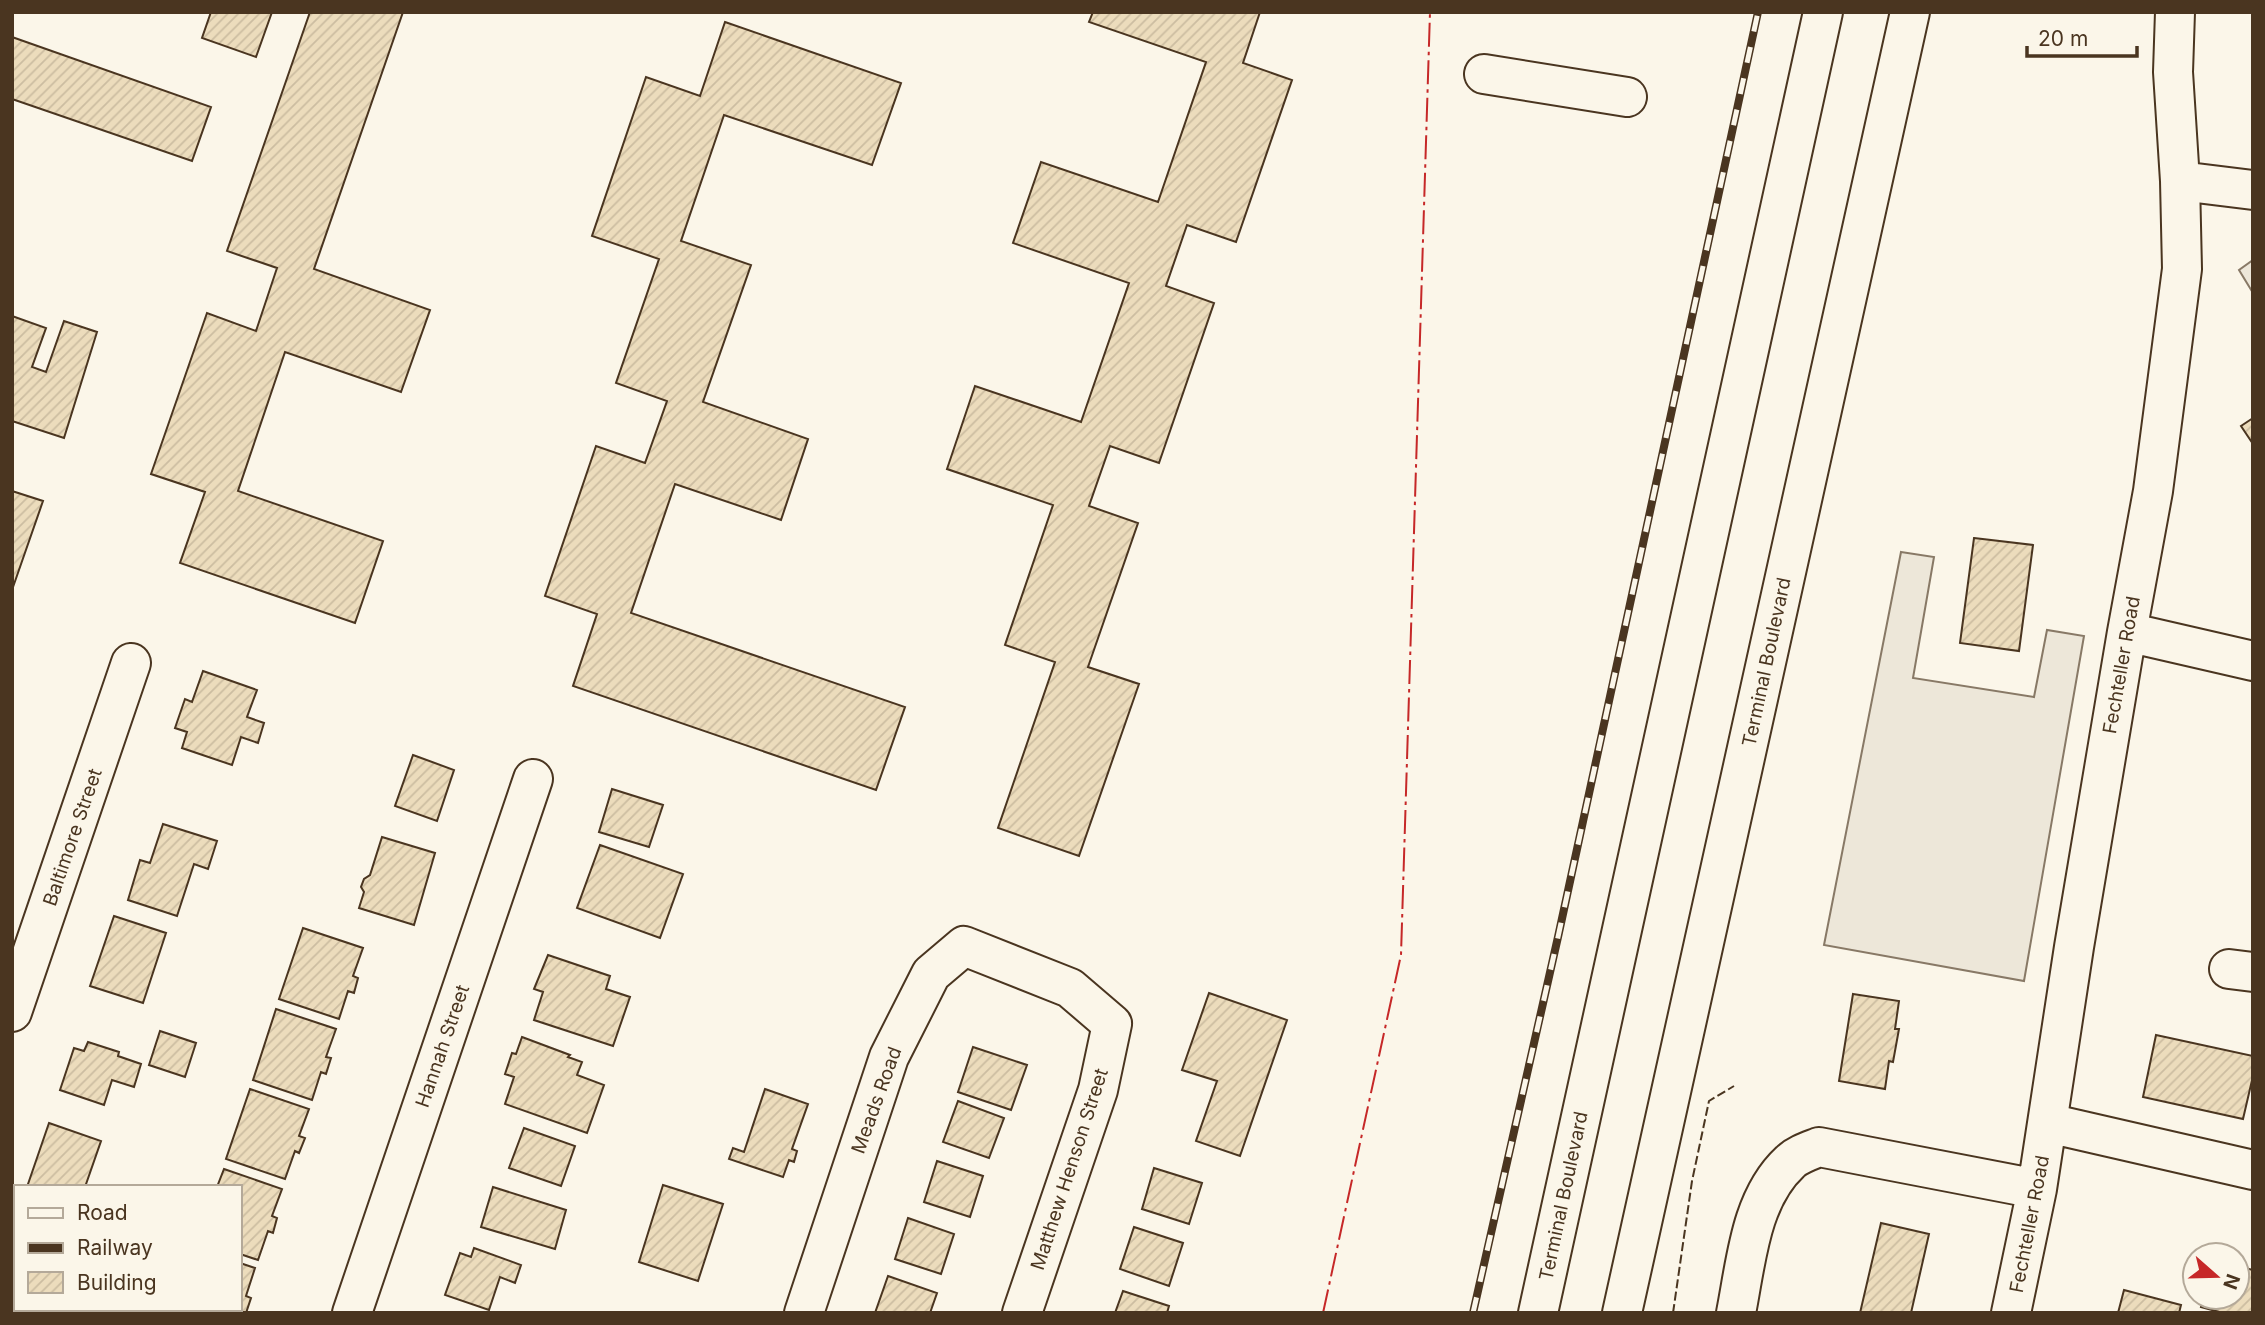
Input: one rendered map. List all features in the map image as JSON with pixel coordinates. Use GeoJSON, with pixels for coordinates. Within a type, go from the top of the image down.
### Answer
{"type":"FeatureCollection","features":[{"type":"Feature","properties":{"kind":"street","name":"Terminal Boulevard"},"geometry":{"type":"LineString","coordinates":[[1538,1313],[1823,12]]}},
{"type":"Feature","properties":{"kind":"street","name":"Terminal Boulevard"},"geometry":{"type":"LineString","coordinates":[[1622,1313],[1910,12]]}},
{"type":"Feature","properties":{"kind":"street","name":"Fechteller Road"},"geometry":{"type":"LineString","coordinates":[[2011,1313],[2037,1189],[2074,947],[2153,491],[2182,269],[2173,72],[2175,12]]}},
{"type":"Feature","properties":{"kind":"street"},"geometry":{"type":"LineString","coordinates":[[1484,74],[1627,97]]}},
{"type":"Feature","properties":{"kind":"street"},"geometry":{"type":"LineString","coordinates":[[2180,181],[2253,190]]}},
{"type":"Feature","properties":{"kind":"street"},"geometry":{"type":"LineString","coordinates":[[2127,632],[2253,661]]}},
{"type":"Feature","properties":{"kind":"street","name":"Baltimore Street"},"geometry":{"type":"LineString","coordinates":[[12,1012],[20,964],[131,663]]}},
{"type":"Feature","properties":{"kind":"street","name":"Hannah Street"},"geometry":{"type":"LineString","coordinates":[[352,1313],[533,779]]}},
{"type":"Feature","properties":{"kind":"street","name":"Meads Road"},"geometry":{"type":"LineString","coordinates":[[804,1313],[889,1057],[932,974],[964,946],[1070,988],[1112,1024]]}},
{"type":"Feature","properties":{"kind":"street","name":"Matthew Henson Street"},"geometry":{"type":"LineString","coordinates":[[1022,1313],[1098,1090],[1112,1024]]}},
{"type":"Feature","properties":{"kind":"street"},"geometry":{"type":"LineString","coordinates":[[2048,1123],[2253,1170]]}},
{"type":"Feature","properties":{"kind":"street"},"geometry":{"type":"LineString","coordinates":[[1736,1313],[1755,1219],[1776,1177],[1792,1160],[1819,1147],[2037,1189]]}},
{"type":"Feature","properties":{"kind":"shaded area"},"geometry":{"type":"Polygon","coordinates":[[[2253,260],[2253,293],[2239,270],[2253,260]]]}},
{"type":"Feature","properties":{"kind":"shaded area"},"geometry":{"type":"Polygon","coordinates":[[[1901,552],[1934,557],[1913,678],[2034,697],[2047,630],[2084,636],[2024,981],[1824,945],[1901,552]]]}},
{"type":"Feature","properties":{"kind":"building"},"geometry":{"type":"Polygon","coordinates":[[[211,12],[272,12],[256,57],[202,38],[211,12]]]}},
{"type":"Feature","properties":{"kind":"building"},"geometry":{"type":"Polygon","coordinates":[[[310,12],[403,12],[314,269],[430,310],[401,392],[285,352],[238,491],[383,541],[355,623],[180,563],[205,492],[151,474],[207,313],[256,331],[277,268],[227,251],[310,12]]]}},
{"type":"Feature","properties":{"kind":"building"},"geometry":{"type":"Polygon","coordinates":[[[1093,12],[1260,12],[1243,63],[1292,80],[1236,242],[1187,225],[1166,286],[1214,303],[1159,463],[1110,446],[1089,506],[1138,523],[1088,667],[1139,684],[1079,856],[998,828],[1055,662],[1005,645],[1053,505],[947,469],[975,386],[1081,422],[1129,283],[1013,243],[1041,162],[1158,202],[1206,62],[1089,22],[1093,12]]]}},
{"type":"Feature","properties":{"kind":"building"},"geometry":{"type":"Polygon","coordinates":[[[725,22],[901,83],[872,165],[724,115],[681,241],[751,265],[703,402],[808,439],[781,520],[675,484],[631,613],[905,707],[876,790],[573,686],[597,614],[545,596],[596,446],[645,463],[667,401],[616,383],[659,259],[592,236],[646,77],[700,96],[725,22]]]}},
{"type":"Feature","properties":{"kind":"building"},"geometry":{"type":"Polygon","coordinates":[[[12,37],[211,107],[192,161],[12,99],[12,37]]]}},
{"type":"Feature","properties":{"kind":"building"},"geometry":{"type":"Polygon","coordinates":[[[12,316],[46,328],[32,367],[46,372],[64,321],[97,332],[64,438],[12,421],[12,316]]]}},
{"type":"Feature","properties":{"kind":"building"},"geometry":{"type":"Polygon","coordinates":[[[2253,418],[2253,444],[2241,426],[2253,418]]]}},
{"type":"Feature","properties":{"kind":"building"},"geometry":{"type":"Polygon","coordinates":[[[12,491],[43,501],[12,590],[12,491]]]}},
{"type":"Feature","properties":{"kind":"building"},"geometry":{"type":"Polygon","coordinates":[[[1974,538],[2033,545],[2019,651],[1960,643],[1974,538]]]}},
{"type":"Feature","properties":{"kind":"building"},"geometry":{"type":"Polygon","coordinates":[[[203,671],[257,690],[247,717],[264,723],[258,743],[241,737],[232,765],[182,748],[187,732],[175,728],[185,699],[192,702],[203,671]]]}},
{"type":"Feature","properties":{"kind":"building"},"geometry":{"type":"Polygon","coordinates":[[[413,755],[454,770],[437,821],[395,806],[413,755]]]}},
{"type":"Feature","properties":{"kind":"building"},"geometry":{"type":"Polygon","coordinates":[[[612,789],[663,805],[649,847],[599,832],[612,789]]]}},
{"type":"Feature","properties":{"kind":"building"},"geometry":{"type":"Polygon","coordinates":[[[163,824],[217,841],[208,869],[194,864],[177,916],[128,900],[140,860],[150,863],[163,824]]]}},
{"type":"Feature","properties":{"kind":"building"},"geometry":{"type":"Polygon","coordinates":[[[382,837],[435,853],[414,925],[359,908],[364,892],[361,887],[364,879],[370,875],[382,837]]]}},
{"type":"Feature","properties":{"kind":"building"},"geometry":{"type":"Polygon","coordinates":[[[600,845],[683,874],[660,938],[577,908],[600,845]]]}},
{"type":"Feature","properties":{"kind":"building"},"geometry":{"type":"Polygon","coordinates":[[[114,916],[166,933],[143,1003],[90,986],[114,916]]]}},
{"type":"Feature","properties":{"kind":"building"},"geometry":{"type":"Polygon","coordinates":[[[303,928],[363,948],[353,976],[358,978],[354,993],[348,991],[339,1019],[279,999],[303,928]]]}},
{"type":"Feature","properties":{"kind":"building"},"geometry":{"type":"Polygon","coordinates":[[[548,955],[610,976],[606,989],[630,997],[613,1046],[534,1020],[543,992],[534,989],[548,955]]]}},
{"type":"Feature","properties":{"kind":"building"},"geometry":{"type":"Polygon","coordinates":[[[1209,993],[1287,1020],[1240,1156],[1196,1141],[1217,1081],[1182,1070],[1209,993]]]}},
{"type":"Feature","properties":{"kind":"building"},"geometry":{"type":"Polygon","coordinates":[[[1853,994],[1899,1001],[1895,1029],[1899,1029],[1893,1062],[1889,1061],[1885,1089],[1839,1081],[1853,994]]]}},
{"type":"Feature","properties":{"kind":"building"},"geometry":{"type":"Polygon","coordinates":[[[276,1009],[336,1029],[326,1057],[331,1058],[326,1074],[321,1072],[312,1100],[253,1080],[276,1009]]]}},
{"type":"Feature","properties":{"kind":"building"},"geometry":{"type":"Polygon","coordinates":[[[160,1031],[196,1043],[185,1077],[149,1065],[160,1031]]]}},
{"type":"Feature","properties":{"kind":"building"},"geometry":{"type":"Polygon","coordinates":[[[2156,1035],[2253,1056],[2253,1076],[2243,1119],[2143,1097],[2156,1035]]]}},
{"type":"Feature","properties":{"kind":"building"},"geometry":{"type":"Polygon","coordinates":[[[522,1037],[582,1062],[577,1075],[604,1085],[587,1133],[505,1104],[514,1077],[505,1074],[512,1053],[516,1054],[522,1037]]]}},
{"type":"Feature","properties":{"kind":"building"},"geometry":{"type":"Polygon","coordinates":[[[88,1042],[119,1052],[118,1056],[141,1064],[134,1087],[112,1080],[104,1105],[60,1090],[74,1048],[84,1051],[88,1042]]]}},
{"type":"Feature","properties":{"kind":"building"},"geometry":{"type":"Polygon","coordinates":[[[973,1047],[1027,1065],[1011,1110],[958,1092],[973,1047]]]}},
{"type":"Feature","properties":{"kind":"building"},"geometry":{"type":"Polygon","coordinates":[[[250,1089],[309,1109],[299,1136],[305,1138],[299,1153],[295,1151],[285,1179],[226,1159],[250,1089]]]}},
{"type":"Feature","properties":{"kind":"building"},"geometry":{"type":"Polygon","coordinates":[[[765,1089],[808,1104],[792,1149],[797,1151],[794,1162],[789,1160],[783,1177],[729,1159],[733,1148],[744,1152],[765,1089]]]}},
{"type":"Feature","properties":{"kind":"building"},"geometry":{"type":"Polygon","coordinates":[[[958,1101],[1004,1118],[989,1158],[943,1142],[958,1101]]]}},
{"type":"Feature","properties":{"kind":"building"},"geometry":{"type":"Polygon","coordinates":[[[49,1123],[101,1141],[86,1185],[28,1185],[49,1123]]]}},
{"type":"Feature","properties":{"kind":"building"},"geometry":{"type":"Polygon","coordinates":[[[524,1128],[575,1146],[561,1186],[509,1168],[524,1128]]]}},
{"type":"Feature","properties":{"kind":"building"},"geometry":{"type":"Polygon","coordinates":[[[937,1161],[983,1176],[970,1217],[924,1202],[937,1161]]]}},
{"type":"Feature","properties":{"kind":"building"},"geometry":{"type":"Polygon","coordinates":[[[1154,1168],[1202,1183],[1189,1224],[1142,1209],[1154,1168]]]}},
{"type":"Feature","properties":{"kind":"building"},"geometry":{"type":"Polygon","coordinates":[[[224,1169],[282,1189],[272,1216],[277,1218],[273,1233],[268,1231],[258,1260],[242,1255],[242,1185],[218,1185],[224,1169]]]}},
{"type":"Feature","properties":{"kind":"building"},"geometry":{"type":"Polygon","coordinates":[[[663,1185],[723,1204],[698,1281],[639,1262],[663,1185]]]}},
{"type":"Feature","properties":{"kind":"building"},"geometry":{"type":"Polygon","coordinates":[[[493,1187],[566,1210],[555,1249],[481,1227],[493,1187]]]}},
{"type":"Feature","properties":{"kind":"building"},"geometry":{"type":"Polygon","coordinates":[[[908,1218],[954,1234],[941,1274],[895,1259],[908,1218]]]}},
{"type":"Feature","properties":{"kind":"building"},"geometry":{"type":"Polygon","coordinates":[[[1881,1223],[1929,1234],[1911,1313],[1860,1313],[1881,1223]]]}},
{"type":"Feature","properties":{"kind":"building"},"geometry":{"type":"Polygon","coordinates":[[[1134,1227],[1183,1243],[1169,1286],[1120,1269],[1134,1227]]]}},
{"type":"Feature","properties":{"kind":"building"},"geometry":{"type":"Polygon","coordinates":[[[12,1229],[14,1273],[12,1272],[12,1229]]]}},
{"type":"Feature","properties":{"kind":"building"},"geometry":{"type":"Polygon","coordinates":[[[474,1248],[521,1265],[515,1283],[500,1277],[489,1310],[445,1295],[460,1253],[471,1257],[474,1248]]]}},
{"type":"Feature","properties":{"kind":"building"},"geometry":{"type":"Polygon","coordinates":[[[242,1264],[255,1268],[246,1296],[251,1298],[246,1313],[175,1313],[242,1311],[242,1264]]]}},
{"type":"Feature","properties":{"kind":"building"},"geometry":{"type":"Polygon","coordinates":[[[2253,1270],[2253,1313],[2216,1311],[2251,1311],[2253,1270]]]}},
{"type":"Feature","properties":{"kind":"building"},"geometry":{"type":"Polygon","coordinates":[[[888,1276],[937,1293],[930,1313],[875,1313],[888,1276]]]}},
{"type":"Feature","properties":{"kind":"building"},"geometry":{"type":"Polygon","coordinates":[[[2124,1290],[2181,1305],[2179,1313],[2118,1313],[2124,1290]]]}},
{"type":"Feature","properties":{"kind":"building"},"geometry":{"type":"Polygon","coordinates":[[[1123,1291],[1169,1306],[1167,1313],[1115,1313],[1123,1291]]]}},
{"type":"Feature","properties":{"kind":"railway"},"geometry":{"type":"LineString","coordinates":[[1473,1313],[1558,937],[1758,12]]}},
{"type":"Feature","properties":{"kind":"fence"},"geometry":{"type":"LineString","coordinates":[[1673,1313],[1692,1181],[1709,1101],[1734,1086]]}},
{"type":"Feature","properties":{"kind":"power"},"geometry":{"type":"LineString","coordinates":[[1323,1313],[1401,955],[1430,12]]}}]}
